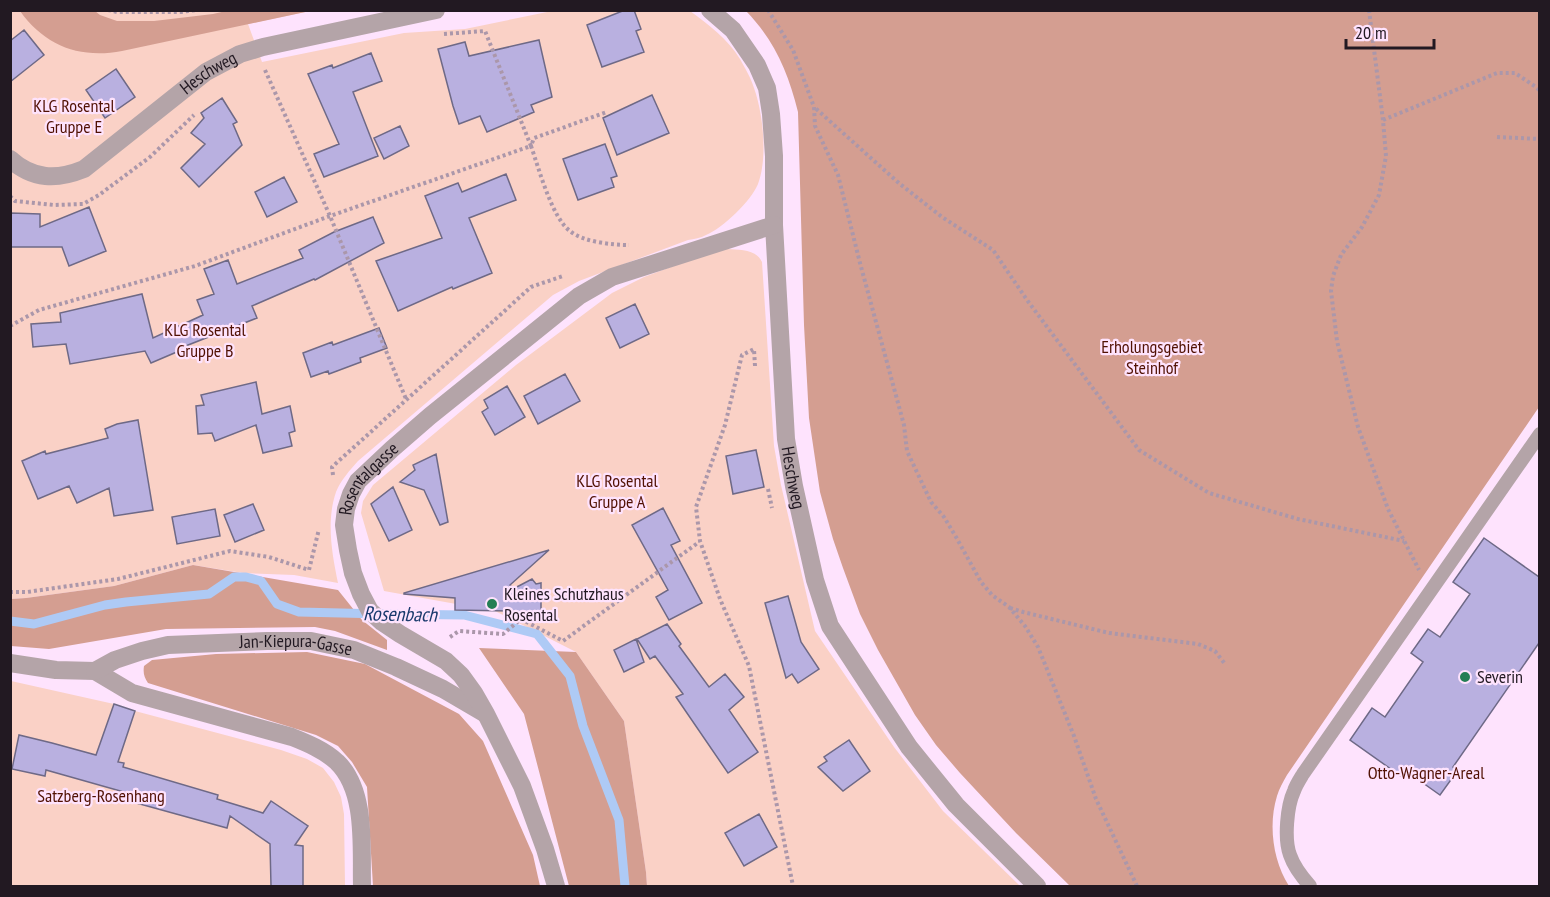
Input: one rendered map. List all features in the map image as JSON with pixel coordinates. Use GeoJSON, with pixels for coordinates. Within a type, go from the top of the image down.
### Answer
{"type":"FeatureCollection","features":[{"type":"Feature","properties":{"kind":"street","name":"Heschweg"},"geometry":{"type":"LineString","coordinates":[[10,159],[24,169],[45,176],[69,175],[84,169],[206,72],[240,54],[436,10]]}},
{"type":"Feature","properties":{"kind":"street","name":"Heschweg"},"geometry":{"type":"LineString","coordinates":[[710,10],[733,30],[757,65],[767,88],[774,156],[774,225],[786,439],[815,580],[830,626],[909,747],[956,804],[1037,886]]}},
{"type":"Feature","properties":{"kind":"street","name":"Rosentalgasse"},"geometry":{"type":"LineString","coordinates":[[556,886],[522,786],[486,714],[461,675],[446,661],[400,634],[370,611],[353,573],[344,525],[345,509],[358,481],[392,449],[579,296],[612,277],[774,225]]}},
{"type":"Feature","properties":{"kind":"street","name":"Jan-Kiepura-Gasse"},"geometry":{"type":"LineString","coordinates":[[94,671],[114,660],[168,645],[311,641],[354,650],[396,667],[486,714]]}},
{"type":"Feature","properties":{"kind":"street","name":"Jan-Kiepura-Gasse"},"geometry":{"type":"LineString","coordinates":[[10,663],[56,670],[94,671],[132,693],[292,738],[316,748],[337,762],[353,789],[359,809],[362,886]]}},
{"type":"Feature","properties":{"kind":"lane"},"geometry":{"type":"LineString","coordinates":[[1310,886],[1299,873],[1289,854],[1287,825],[1294,790],[1539,434]]}},
{"type":"Feature","properties":{"kind":"path"},"geometry":{"type":"LineString","coordinates":[[108,10],[117,12],[196,10]]}},
{"type":"Feature","properties":{"kind":"path"},"geometry":{"type":"LineString","coordinates":[[768,10],[793,50],[814,107],[815,126],[838,175],[904,425],[907,451],[931,502],[944,517],[981,582],[1025,626],[1038,647],[1074,736],[1096,799],[1137,886]]}},
{"type":"Feature","properties":{"kind":"path"},"geometry":{"type":"LineString","coordinates":[[1369,10],[1386,156],[1379,195],[1362,227],[1341,255],[1333,276],[1331,291],[1337,341],[1358,427],[1388,509],[1430,592]]}},
{"type":"Feature","properties":{"kind":"path"},"geometry":{"type":"LineString","coordinates":[[442,34],[485,31],[556,214],[564,226],[572,233],[613,245],[629,245],[648,249],[664,260]]}},
{"type":"Feature","properties":{"kind":"path"},"geometry":{"type":"LineString","coordinates":[[255,75],[266,69],[406,399]]}},
{"type":"Feature","properties":{"kind":"path"},"geometry":{"type":"LineString","coordinates":[[1383,120],[1497,73],[1515,73],[1539,91]]}},
{"type":"Feature","properties":{"kind":"path"},"geometry":{"type":"LineString","coordinates":[[814,107],[900,184],[942,217],[993,250],[1027,300],[1139,450],[1209,494],[1298,519],[1404,541]]}},
{"type":"Feature","properties":{"kind":"path"},"geometry":{"type":"LineString","coordinates":[[10,196],[15,201],[54,205],[83,204],[99,195],[150,157],[199,111]]}},
{"type":"Feature","properties":{"kind":"path"},"geometry":{"type":"LineString","coordinates":[[531,146],[534,138],[607,112]]}},
{"type":"Feature","properties":{"kind":"path"},"geometry":{"type":"LineString","coordinates":[[1497,137],[1539,139]]}},
{"type":"Feature","properties":{"kind":"path"},"geometry":{"type":"LineString","coordinates":[[10,326],[39,310],[195,266],[531,146]]}},
{"type":"Feature","properties":{"kind":"path"},"geometry":{"type":"LineString","coordinates":[[612,253],[613,245]]}},
{"type":"Feature","properties":{"kind":"path"},"geometry":{"type":"LineString","coordinates":[[333,477],[332,467],[531,287],[570,273]]}},
{"type":"Feature","properties":{"kind":"path"},"geometry":{"type":"LineString","coordinates":[[756,372],[754,349],[742,355],[725,425],[696,507],[700,541],[720,599],[749,666],[793,886]]}},
{"type":"Feature","properties":{"kind":"path"},"geometry":{"type":"LineString","coordinates":[[768,485],[772,508]]}},
{"type":"Feature","properties":{"kind":"path"},"geometry":{"type":"LineString","coordinates":[[10,592],[27,592],[118,579],[231,551],[268,557],[309,570],[320,528]]}},
{"type":"Feature","properties":{"kind":"path"},"geometry":{"type":"LineString","coordinates":[[429,650],[459,631],[503,634],[521,619],[563,642],[700,541]]}},
{"type":"Feature","properties":{"kind":"path"},"geometry":{"type":"LineString","coordinates":[[1009,608],[1109,633],[1198,644],[1215,651],[1225,664]]}},
{"type":"Feature","properties":{"kind":"green space","name":"KLG Rosental Gruppe B"},"geometry":{"type":"Polygon","coordinates":[[[10,11],[310,11],[248,24],[262,62],[404,33],[465,29],[552,11],[690,11],[724,38],[740,59],[751,81],[762,123],[764,149],[761,173],[758,184],[743,206],[713,231],[579,281],[553,295],[358,461],[340,483],[331,514],[331,538],[338,583],[294,575],[243,573],[193,565],[114,586],[11,599],[10,11]]]}},
{"type":"Feature","properties":{"kind":"green space"},"geometry":{"type":"Polygon","coordinates":[[[20,11],[95,11],[117,21],[154,21],[226,11],[310,11],[122,51],[92,53],[78,51],[52,41],[30,23],[20,11]]]}},
{"type":"Feature","properties":{"kind":"green space","name":"Erholungsgebiet Steinhof"},"geometry":{"type":"Polygon","coordinates":[[[746,11],[1539,11],[1539,407],[1287,775],[1274,807],[1273,831],[1279,865],[1289,886],[1070,886],[960,773],[915,715],[860,614],[833,539],[820,492],[809,418],[798,112],[790,84],[773,46],[746,11]]]}},
{"type":"Feature","properties":{"kind":"green space","name":"KLG Rosental Gruppe A"},"geometry":{"type":"Polygon","coordinates":[[[727,249],[752,252],[762,262],[774,446],[815,631],[894,747],[943,811],[1020,886],[647,886],[624,721],[576,652],[495,611],[384,591],[361,513],[363,501],[373,485],[516,365],[612,293],[644,277],[706,254],[727,249]]]}},
{"type":"Feature","properties":{"kind":"green space"},"geometry":{"type":"Polygon","coordinates":[[[193,565],[338,590],[362,620],[387,640],[387,650],[335,631],[315,627],[166,629],[49,649],[11,646],[11,599],[114,586],[193,565]]]}},
{"type":"Feature","properties":{"kind":"green space"},"geometry":{"type":"Polygon","coordinates":[[[479,648],[576,652],[624,721],[647,886],[569,886],[524,714],[479,648]]]}},
{"type":"Feature","properties":{"kind":"green space"},"geometry":{"type":"Polygon","coordinates":[[[307,652],[365,664],[459,714],[483,741],[533,855],[540,886],[373,886],[367,787],[352,762],[338,746],[316,735],[148,683],[144,673],[144,666],[152,660],[216,654],[307,652]]]}},
{"type":"Feature","properties":{"kind":"green space","name":"Satzberg-Rosenhang"},"geometry":{"type":"Polygon","coordinates":[[[11,681],[114,704],[281,750],[307,759],[323,768],[334,782],[341,797],[344,814],[345,886],[11,886],[11,681]]]}},
{"type":"Feature","properties":{"kind":"building"},"geometry":{"type":"Polygon","coordinates":[[[625,10],[634,10],[641,29],[636,31],[644,52],[602,67],[587,25],[625,10]]]}},
{"type":"Feature","properties":{"kind":"building"},"geometry":{"type":"Polygon","coordinates":[[[24,30],[44,55],[10,82],[10,41],[24,30]]]}},
{"type":"Feature","properties":{"kind":"building"},"geometry":{"type":"Polygon","coordinates":[[[539,40],[552,97],[531,105],[534,112],[487,132],[480,116],[459,124],[438,49],[465,42],[469,56],[539,40]]]}},
{"type":"Feature","properties":{"kind":"building"},"geometry":{"type":"Polygon","coordinates":[[[371,53],[382,81],[353,92],[378,156],[324,177],[314,154],[339,144],[308,74],[332,65],[333,68],[371,53]]]}},
{"type":"Feature","properties":{"kind":"building"},"geometry":{"type":"Polygon","coordinates":[[[116,69],[135,97],[105,118],[86,90],[116,69]]]}},
{"type":"Feature","properties":{"kind":"building"},"geometry":{"type":"Polygon","coordinates":[[[652,95],[669,133],[617,155],[603,118],[652,95]]]}},
{"type":"Feature","properties":{"kind":"building"},"geometry":{"type":"Polygon","coordinates":[[[222,98],[237,122],[233,124],[242,145],[199,187],[181,168],[205,144],[191,133],[204,118],[201,113],[222,98]]]}},
{"type":"Feature","properties":{"kind":"building"},"geometry":{"type":"Polygon","coordinates":[[[400,126],[409,146],[384,159],[374,138],[400,126]]]}},
{"type":"Feature","properties":{"kind":"building"},"geometry":{"type":"Polygon","coordinates":[[[605,144],[617,176],[611,178],[614,187],[578,200],[563,159],[605,144]]]}},
{"type":"Feature","properties":{"kind":"building"},"geometry":{"type":"Polygon","coordinates":[[[506,174],[516,200],[469,218],[492,273],[453,289],[452,287],[398,311],[376,261],[442,238],[425,196],[458,183],[462,192],[506,174]]]}},
{"type":"Feature","properties":{"kind":"building"},"geometry":{"type":"Polygon","coordinates":[[[284,177],[297,202],[267,217],[255,192],[284,177]]]}},
{"type":"Feature","properties":{"kind":"building"},"geometry":{"type":"Polygon","coordinates":[[[89,207],[106,251],[69,266],[62,247],[10,247],[11,213],[40,214],[40,227],[89,207]]]}},
{"type":"Feature","properties":{"kind":"building"},"geometry":{"type":"Polygon","coordinates":[[[373,217],[384,243],[315,280],[252,306],[257,318],[178,349],[179,351],[151,363],[145,351],[70,364],[66,344],[33,347],[31,324],[61,322],[60,313],[142,294],[153,338],[203,315],[197,300],[214,294],[204,269],[228,260],[237,284],[303,258],[299,250],[334,232],[373,217]]]}},
{"type":"Feature","properties":{"kind":"building"},"geometry":{"type":"Polygon","coordinates":[[[635,304],[649,334],[620,348],[606,318],[635,304]]]}},
{"type":"Feature","properties":{"kind":"building"},"geometry":{"type":"Polygon","coordinates":[[[379,328],[387,348],[360,358],[361,362],[329,374],[328,371],[311,377],[303,353],[379,328]]]}},
{"type":"Feature","properties":{"kind":"building"},"geometry":{"type":"Polygon","coordinates":[[[565,374],[580,401],[538,424],[524,396],[565,374]]]}},
{"type":"Feature","properties":{"kind":"building"},"geometry":{"type":"Polygon","coordinates":[[[256,382],[262,414],[290,406],[295,431],[289,433],[292,446],[263,453],[256,425],[215,441],[212,433],[198,434],[196,406],[204,405],[201,395],[256,382]]]}},
{"type":"Feature","properties":{"kind":"building"},"geometry":{"type":"Polygon","coordinates":[[[507,386],[525,417],[495,435],[482,412],[488,408],[484,400],[507,386]]]}},
{"type":"Feature","properties":{"kind":"building"},"geometry":{"type":"Polygon","coordinates":[[[138,420],[153,510],[114,516],[109,488],[77,503],[69,486],[38,499],[22,461],[45,451],[46,454],[108,438],[105,429],[138,420]]]}},
{"type":"Feature","properties":{"kind":"building"},"geometry":{"type":"Polygon","coordinates":[[[756,450],[764,487],[733,494],[726,456],[756,450]]]}},
{"type":"Feature","properties":{"kind":"building"},"geometry":{"type":"Polygon","coordinates":[[[436,454],[448,522],[440,525],[424,490],[400,482],[415,470],[413,465],[436,454]]]}},
{"type":"Feature","properties":{"kind":"building"},"geometry":{"type":"Polygon","coordinates":[[[393,487],[412,530],[389,541],[371,504],[393,487]]]}},
{"type":"Feature","properties":{"kind":"building"},"geometry":{"type":"Polygon","coordinates":[[[253,504],[264,530],[235,542],[224,515],[253,504]]]}},
{"type":"Feature","properties":{"kind":"building"},"geometry":{"type":"Polygon","coordinates":[[[663,508],[680,541],[671,545],[702,603],[669,620],[656,597],[668,590],[632,525],[663,508]]]}},
{"type":"Feature","properties":{"kind":"building"},"geometry":{"type":"Polygon","coordinates":[[[215,509],[220,536],[177,544],[172,517],[215,509]]]}},
{"type":"Feature","properties":{"kind":"building","name":"Severin"},"geometry":{"type":"Polygon","coordinates":[[[1484,538],[1539,577],[1539,643],[1453,767],[1458,770],[1440,795],[1406,771],[1402,777],[1350,740],[1372,708],[1385,717],[1423,662],[1411,653],[1428,629],[1440,637],[1470,594],[1453,582],[1484,538]]]}},
{"type":"Feature","properties":{"kind":"building"},"geometry":{"type":"Polygon","coordinates":[[[549,550],[510,585],[513,589],[532,579],[536,584],[541,583],[541,611],[511,613],[511,611],[455,610],[455,598],[404,594],[404,593],[549,550]]]}},
{"type":"Feature","properties":{"kind":"building"},"geometry":{"type":"Polygon","coordinates":[[[788,596],[801,642],[819,669],[798,683],[792,674],[786,678],[765,603],[788,596]]]}},
{"type":"Feature","properties":{"kind":"building"},"geometry":{"type":"Polygon","coordinates":[[[667,624],[681,644],[679,646],[709,687],[725,674],[744,697],[729,710],[758,752],[728,773],[676,697],[683,694],[655,656],[650,659],[637,639],[667,624]]]}},
{"type":"Feature","properties":{"kind":"building"},"geometry":{"type":"Polygon","coordinates":[[[636,639],[644,662],[624,672],[614,650],[636,639]]]}},
{"type":"Feature","properties":{"kind":"building"},"geometry":{"type":"Polygon","coordinates":[[[114,704],[135,711],[118,762],[124,763],[123,767],[218,795],[217,799],[263,813],[271,801],[308,826],[295,845],[303,846],[303,886],[271,886],[270,844],[230,816],[227,828],[129,801],[131,794],[46,770],[45,776],[12,769],[19,735],[96,755],[114,704]]]}},
{"type":"Feature","properties":{"kind":"building"},"geometry":{"type":"Polygon","coordinates":[[[849,740],[870,771],[843,791],[818,767],[827,761],[824,757],[849,740]]]}},
{"type":"Feature","properties":{"kind":"building"},"geometry":{"type":"Polygon","coordinates":[[[759,814],[777,847],[744,866],[725,833],[759,814]]]}},
{"type":"Feature","properties":{"kind":"waterway","name":"Rosenbach"},"geometry":{"type":"LineString","coordinates":[[10,621],[34,624],[105,605],[209,594],[234,577],[246,577],[261,581],[277,604],[299,612],[464,615],[537,634],[570,676],[583,726],[619,820],[625,886]]}},
{"type":"Feature","properties":{"kind":"place","name":"Kleines Schutzhaus Rosental"},"geometry":{"type":"Point","coordinates":[492,604]}},
{"type":"Feature","properties":{"kind":"place","name":"Severin"},"geometry":{"type":"Point","coordinates":[1465,677]}},
{"type":"Feature","properties":{"kind":"park label","name":"KLG Rosental Gruppe E"},"geometry":{"type":"Point","coordinates":[74,116]}},
{"type":"Feature","properties":{"kind":"park label","name":"Otto-Wagner-Areal"},"geometry":{"type":"Point","coordinates":[1426,773]}}]}
